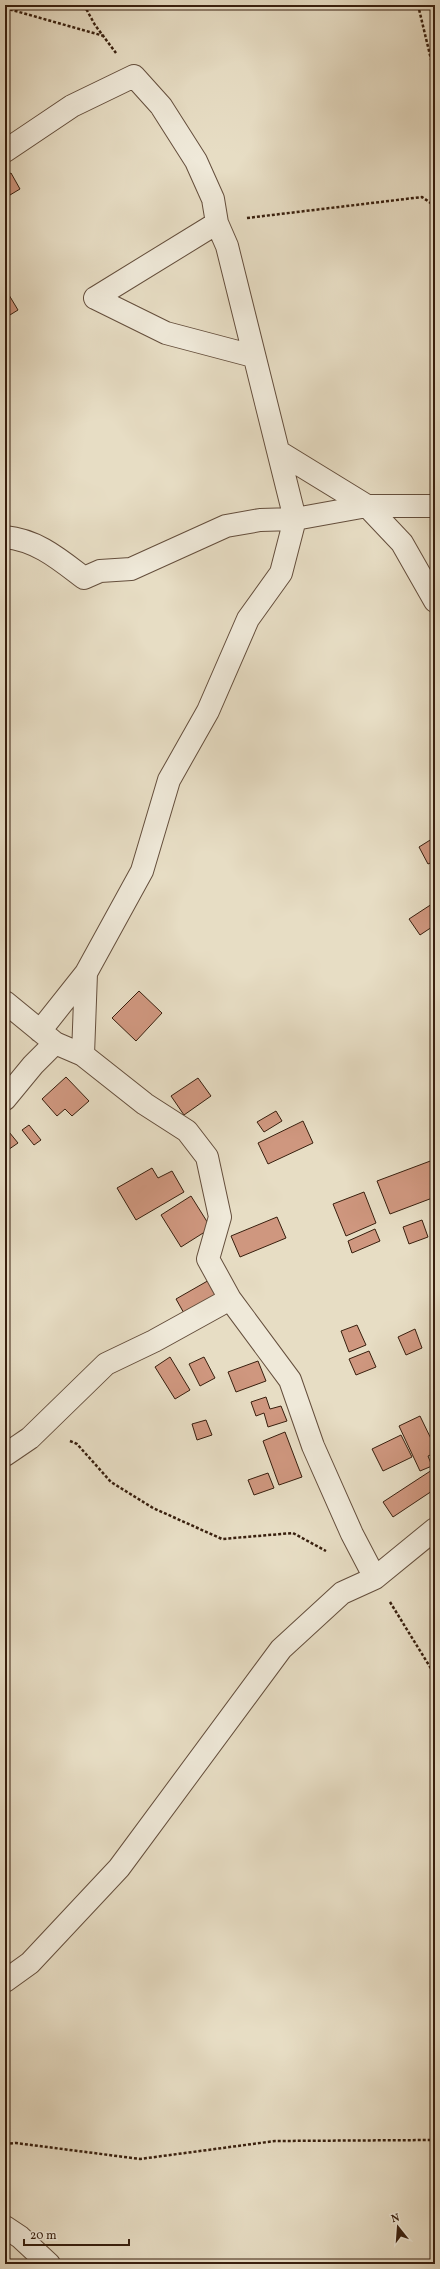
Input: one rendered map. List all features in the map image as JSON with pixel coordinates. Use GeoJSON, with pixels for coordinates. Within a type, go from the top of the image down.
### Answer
{"type":"FeatureCollection","features":[{"type":"Feature","properties":{"kind":"street"},"geometry":{"type":"LineString","coordinates":[[5,151],[72,106],[134,76],[161,106],[196,161],[213,199],[217,223],[227,246],[253,356],[279,452],[295,519],[281,573],[248,618],[208,711],[169,780],[142,871],[86,973],[47,1037],[33,1065],[5,1099]]}},
{"type":"Feature","properties":{"kind":"street"},"geometry":{"type":"LineString","coordinates":[[217,223],[95,298],[166,333],[253,356]]}},
{"type":"Feature","properties":{"kind":"street"},"geometry":{"type":"LineString","coordinates":[[279,452],[367,506],[402,543],[435,601]]}},
{"type":"Feature","properties":{"kind":"street"},"geometry":{"type":"LineString","coordinates":[[5,537],[17,538],[41,546],[84,578],[100,572],[131,569],[226,526],[260,520],[295,519],[367,506],[435,506]]}},
{"type":"Feature","properties":{"kind":"street"},"geometry":{"type":"LineString","coordinates":[[83,1055],[86,973]]}},
{"type":"Feature","properties":{"kind":"street"},"geometry":{"type":"LineString","coordinates":[[5,1002],[47,1037],[83,1055],[145,1104],[187,1131],[207,1157],[220,1217],[208,1259],[230,1299],[290,1380],[313,1446],[352,1534],[375,1578]]}},
{"type":"Feature","properties":{"kind":"street"},"geometry":{"type":"LineString","coordinates":[[5,1455],[18,1448],[36,1432],[106,1364],[230,1299]]}},
{"type":"Feature","properties":{"kind":"street"},"geometry":{"type":"LineString","coordinates":[[5,1980],[30,1963],[119,1868],[281,1649],[342,1593],[375,1578],[435,1529]]}},
{"type":"Feature","properties":{"kind":"street"},"geometry":{"type":"LineString","coordinates":[[5,2227],[20,2237],[49,2264]]}},
{"type":"Feature","properties":{"kind":"path"},"geometry":{"type":"LineString","coordinates":[[84,5],[104,36],[134,76]]}},
{"type":"Feature","properties":{"kind":"path"},"geometry":{"type":"LineString","coordinates":[[418,5],[435,76]]}},
{"type":"Feature","properties":{"kind":"path"},"geometry":{"type":"LineString","coordinates":[[5,8],[104,36]]}},
{"type":"Feature","properties":{"kind":"path"},"geometry":{"type":"LineString","coordinates":[[217,223],[422,197],[435,206]]}},
{"type":"Feature","properties":{"kind":"path"},"geometry":{"type":"LineString","coordinates":[[36,1432],[62,1438],[77,1444],[111,1482],[153,1508],[222,1539],[293,1533],[328,1552]]}},
{"type":"Feature","properties":{"kind":"path"},"geometry":{"type":"LineString","coordinates":[[375,1578],[435,1675]]}},
{"type":"Feature","properties":{"kind":"path"},"geometry":{"type":"LineString","coordinates":[[5,2144],[16,2144],[140,2159],[276,2141],[435,2140]]}},
{"type":"Feature","properties":{"kind":"building"},"geometry":{"type":"Polygon","coordinates":[[[11,173],[20,189],[5,198],[5,176],[11,173]]]}},
{"type":"Feature","properties":{"kind":"building"},"geometry":{"type":"Polygon","coordinates":[[[9,295],[18,310],[5,318],[5,298],[9,295]]]}},
{"type":"Feature","properties":{"kind":"building"},"geometry":{"type":"Polygon","coordinates":[[[435,837],[435,861],[428,864],[419,847],[435,837]]]}},
{"type":"Feature","properties":{"kind":"building"},"geometry":{"type":"Polygon","coordinates":[[[435,902],[435,925],[420,935],[409,919],[435,902]]]}},
{"type":"Feature","properties":{"kind":"building"},"geometry":{"type":"Polygon","coordinates":[[[139,991],[162,1013],[136,1041],[112,1018],[139,991]]]}},
{"type":"Feature","properties":{"kind":"building"},"geometry":{"type":"Polygon","coordinates":[[[66,1077],[89,1101],[72,1116],[65,1109],[57,1116],[42,1099],[66,1077]]]}},
{"type":"Feature","properties":{"kind":"building"},"geometry":{"type":"Polygon","coordinates":[[[198,1078],[211,1096],[184,1115],[171,1096],[198,1078]]]}},
{"type":"Feature","properties":{"kind":"building"},"geometry":{"type":"Polygon","coordinates":[[[276,1111],[282,1121],[264,1132],[257,1122],[276,1111]]]}},
{"type":"Feature","properties":{"kind":"building"},"geometry":{"type":"Polygon","coordinates":[[[303,1121],[313,1143],[268,1164],[258,1143],[303,1121]]]}},
{"type":"Feature","properties":{"kind":"building"},"geometry":{"type":"Polygon","coordinates":[[[29,1125],[41,1140],[34,1145],[22,1130],[29,1125]]]}},
{"type":"Feature","properties":{"kind":"building"},"geometry":{"type":"Polygon","coordinates":[[[5,1127],[18,1143],[5,1152],[5,1127]]]}},
{"type":"Feature","properties":{"kind":"building"},"geometry":{"type":"Polygon","coordinates":[[[433,1160],[435,1166],[435,1197],[390,1214],[377,1181],[433,1160]]]}},
{"type":"Feature","properties":{"kind":"building"},"geometry":{"type":"Polygon","coordinates":[[[152,1168],[158,1178],[172,1171],[184,1192],[136,1220],[117,1188],[152,1168]]]}},
{"type":"Feature","properties":{"kind":"building"},"geometry":{"type":"Polygon","coordinates":[[[364,1192],[376,1223],[346,1236],[333,1204],[364,1192]]]}},
{"type":"Feature","properties":{"kind":"building"},"geometry":{"type":"Polygon","coordinates":[[[191,1196],[211,1228],[181,1247],[161,1215],[191,1196]]]}},
{"type":"Feature","properties":{"kind":"building"},"geometry":{"type":"Polygon","coordinates":[[[277,1217],[286,1238],[240,1257],[231,1236],[277,1217]]]}},
{"type":"Feature","properties":{"kind":"building"},"geometry":{"type":"Polygon","coordinates":[[[422,1220],[428,1237],[409,1244],[403,1227],[422,1220]]]}},
{"type":"Feature","properties":{"kind":"building"},"geometry":{"type":"Polygon","coordinates":[[[375,1229],[380,1241],[352,1253],[348,1241],[375,1229]]]}},
{"type":"Feature","properties":{"kind":"building"},"geometry":{"type":"Polygon","coordinates":[[[211,1279],[220,1296],[185,1315],[176,1299],[211,1279]]]}},
{"type":"Feature","properties":{"kind":"building"},"geometry":{"type":"Polygon","coordinates":[[[357,1325],[366,1345],[349,1352],[341,1331],[357,1325]]]}},
{"type":"Feature","properties":{"kind":"building"},"geometry":{"type":"Polygon","coordinates":[[[415,1329],[422,1348],[406,1355],[398,1337],[415,1329]]]}},
{"type":"Feature","properties":{"kind":"building"},"geometry":{"type":"Polygon","coordinates":[[[369,1351],[376,1367],[356,1375],[349,1359],[369,1351]]]}},
{"type":"Feature","properties":{"kind":"building"},"geometry":{"type":"Polygon","coordinates":[[[170,1357],[190,1390],[175,1399],[155,1367],[170,1357]]]}},
{"type":"Feature","properties":{"kind":"building"},"geometry":{"type":"Polygon","coordinates":[[[204,1357],[215,1378],[200,1386],[189,1364],[204,1357]]]}},
{"type":"Feature","properties":{"kind":"building"},"geometry":{"type":"Polygon","coordinates":[[[258,1361],[266,1381],[236,1392],[228,1372],[258,1361]]]}},
{"type":"Feature","properties":{"kind":"building"},"geometry":{"type":"Polygon","coordinates":[[[266,1397],[270,1409],[281,1406],[287,1421],[268,1427],[264,1413],[256,1416],[251,1402],[266,1397]]]}},
{"type":"Feature","properties":{"kind":"building"},"geometry":{"type":"Polygon","coordinates":[[[420,1416],[435,1447],[435,1453],[428,1456],[432,1466],[420,1471],[399,1426],[420,1416]]]}},
{"type":"Feature","properties":{"kind":"building"},"geometry":{"type":"Polygon","coordinates":[[[206,1420],[212,1435],[197,1440],[192,1424],[206,1420]]]}},
{"type":"Feature","properties":{"kind":"building"},"geometry":{"type":"Polygon","coordinates":[[[285,1432],[302,1477],[279,1485],[263,1441],[285,1432]]]}},
{"type":"Feature","properties":{"kind":"building"},"geometry":{"type":"Polygon","coordinates":[[[401,1435],[412,1457],[383,1471],[372,1449],[401,1435]]]}},
{"type":"Feature","properties":{"kind":"building"},"geometry":{"type":"Polygon","coordinates":[[[435,1468],[435,1489],[393,1517],[383,1502],[435,1468]]]}},
{"type":"Feature","properties":{"kind":"building"},"geometry":{"type":"Polygon","coordinates":[[[268,1473],[274,1488],[254,1495],[248,1480],[268,1473]]]}}]}
